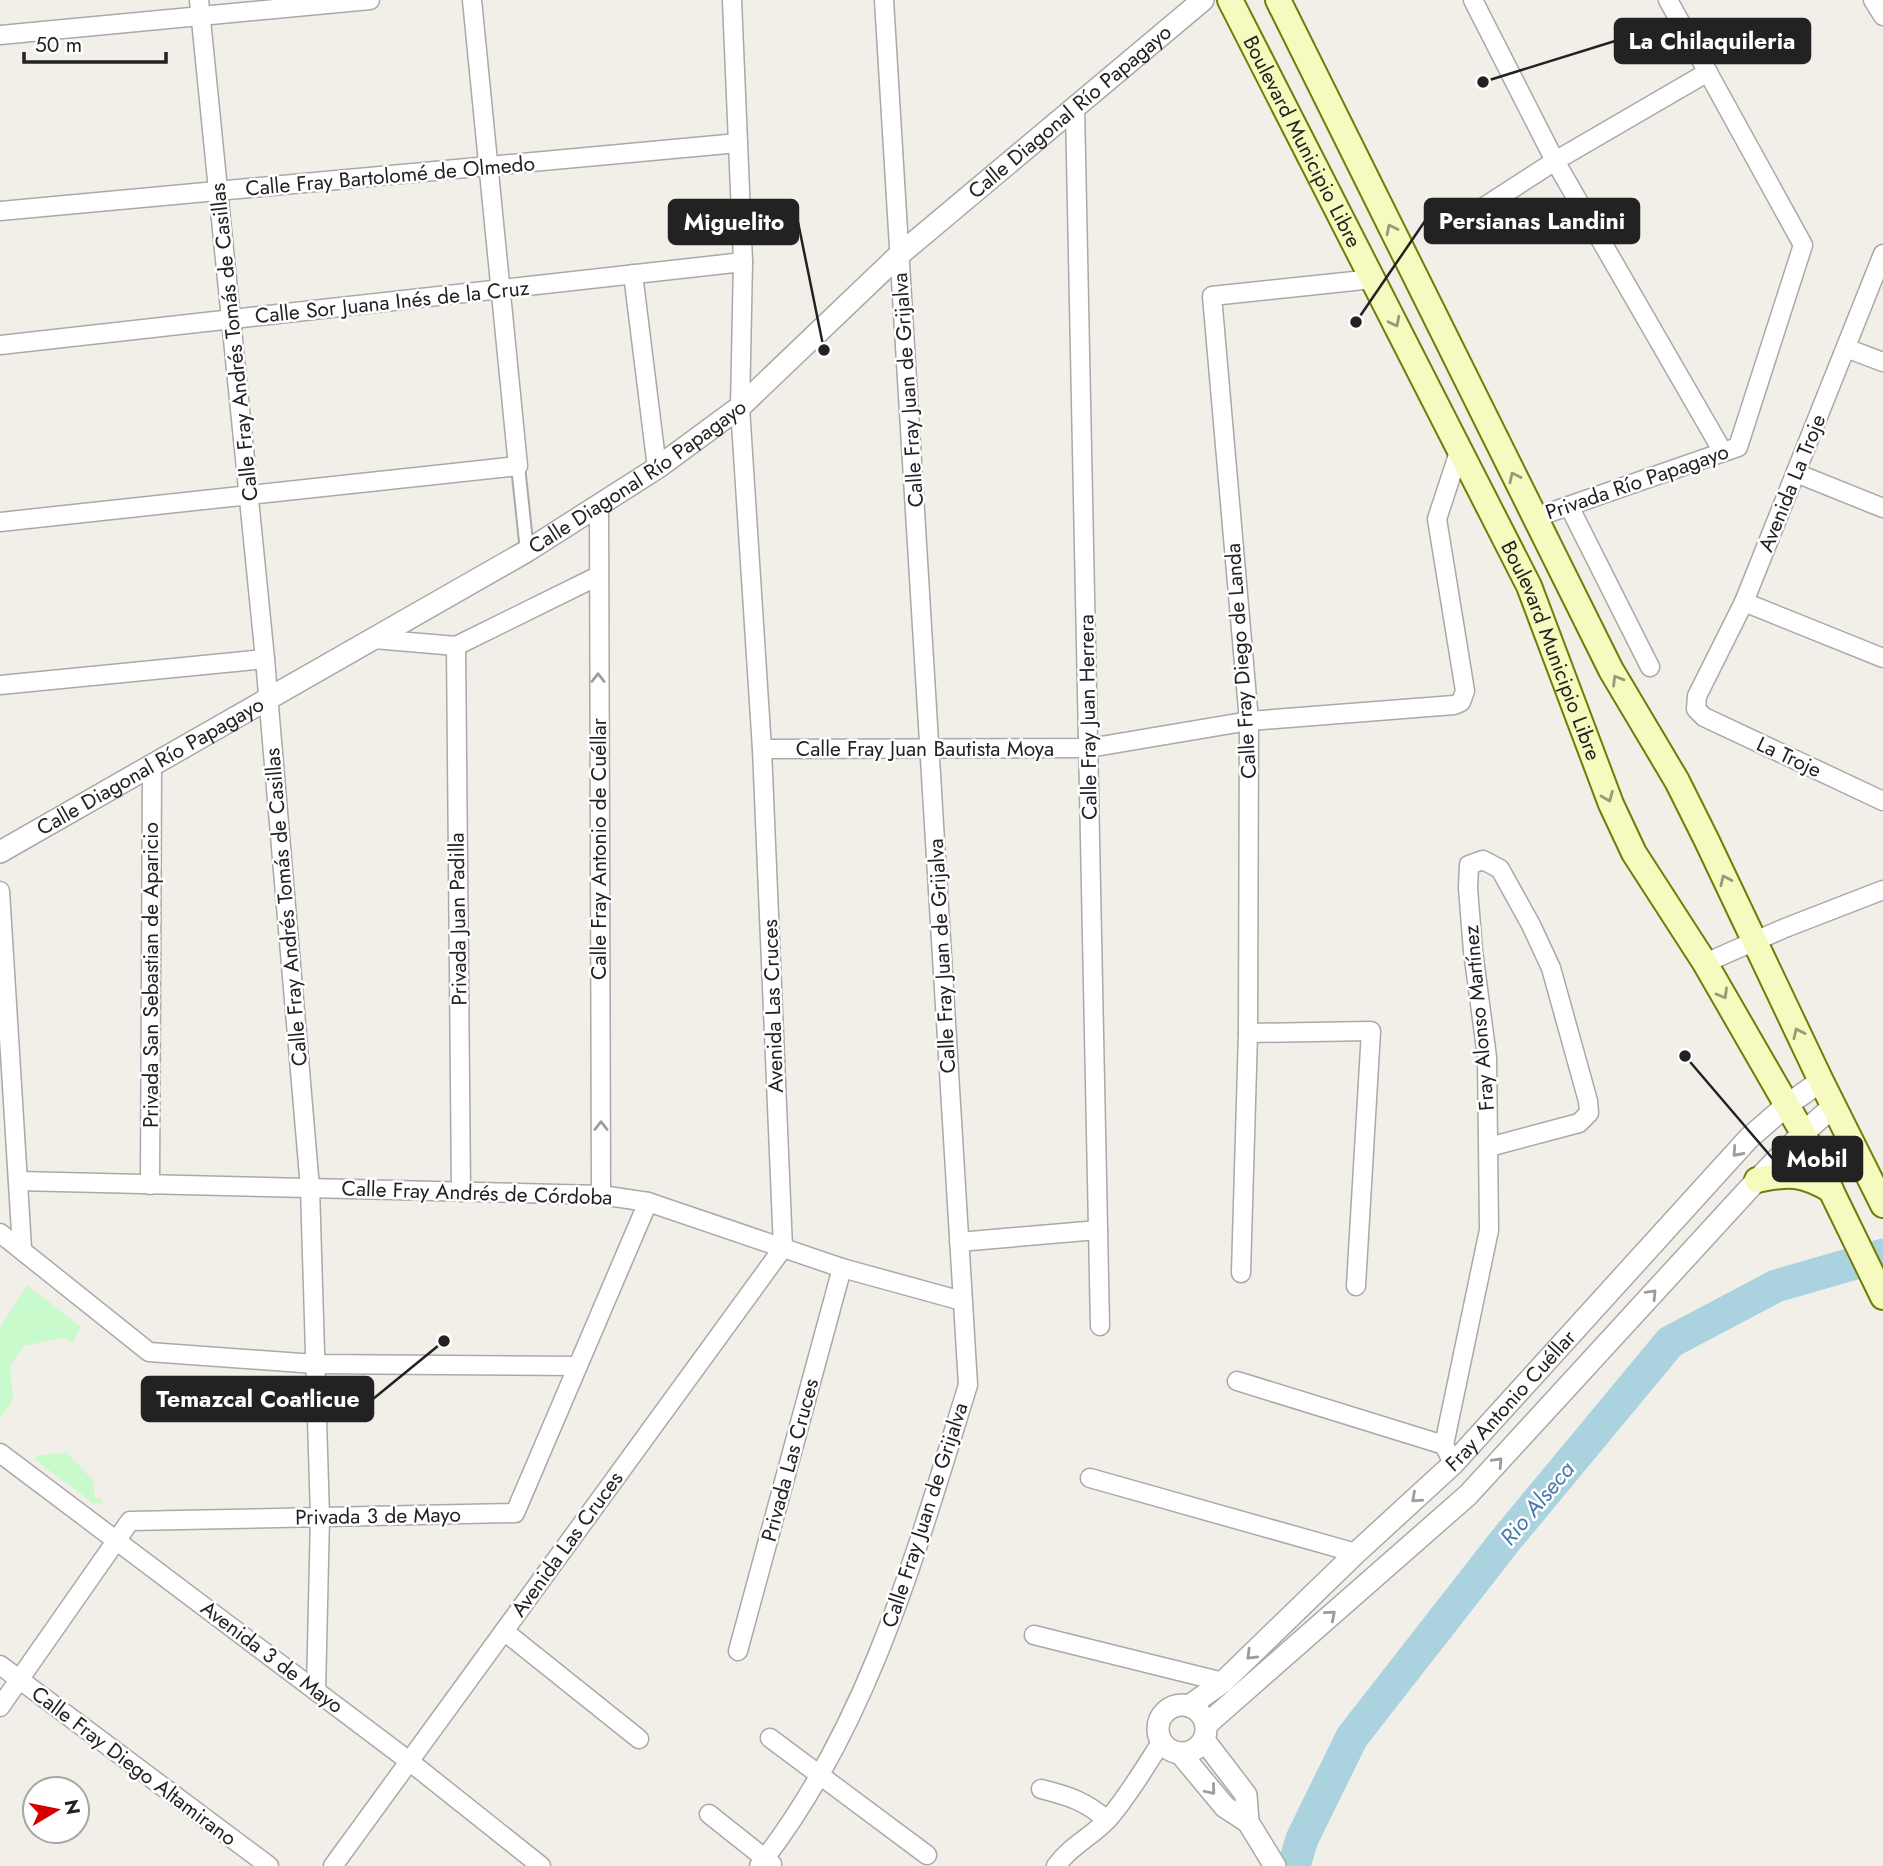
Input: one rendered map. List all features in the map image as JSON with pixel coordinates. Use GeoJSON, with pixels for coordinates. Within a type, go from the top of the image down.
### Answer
{"type":"FeatureCollection","features":[{"type":"Feature","properties":{"kind":"main road","name":"Boulevard Municipio Libre"},"geometry":{"type":"LineString","coordinates":[[1230,0],[1529,586],[1611,804],[1634,853],[1705,963],[1803,1133],[1883,1296]]}},
{"type":"Feature","properties":{"kind":"main road","name":"Boulevard Municipio Libre"},"geometry":{"type":"LineString","coordinates":[[1278,0],[1611,670],[1677,781],[1883,1205]]}},
{"type":"Feature","properties":{"kind":"main road"},"geometry":{"type":"LineString","coordinates":[[1757,1180],[1784,1174],[1803,1176],[1831,1190]]}},
{"type":"Feature","properties":{"kind":"street"},"geometry":{"type":"LineString","coordinates":[[0,35],[200,8],[370,0]]}},
{"type":"Feature","properties":{"kind":"street"},"geometry":{"type":"LineString","coordinates":[[472,0],[527,551]]}},
{"type":"Feature","properties":{"kind":"street","name":"Avenida Las Cruces"},"geometry":{"type":"LineString","coordinates":[[332,1866],[783,1248],[762,749],[740,407],[743,262],[732,0]]}},
{"type":"Feature","properties":{"kind":"street","name":"Calle Fray Juan de Grijalva"},"geometry":{"type":"LineString","coordinates":[[766,1863],[821,1775],[870,1674],[914,1557],[968,1385],[884,0]]}},
{"type":"Feature","properties":{"kind":"street","name":"Calle Diagonal Río Papagayo"},"geometry":{"type":"LineString","coordinates":[[0,852],[527,551],[657,468],[740,407],[899,255],[1203,0]]}},
{"type":"Feature","properties":{"kind":"street"},"geometry":{"type":"LineString","coordinates":[[1472,0],[1555,161],[1723,452]]}},
{"type":"Feature","properties":{"kind":"street"},"geometry":{"type":"LineString","coordinates":[[1458,223],[1555,161],[1708,72],[1668,0]]}},
{"type":"Feature","properties":{"kind":"street"},"geometry":{"type":"LineString","coordinates":[[1872,0],[1883,16]]}},
{"type":"Feature","properties":{"kind":"street","name":"Calle Fray Andrés Tomás de Casillas"},"geometry":{"type":"LineString","coordinates":[[200,8],[269,699],[310,1188],[320,1517],[316,1691]]}},
{"type":"Feature","properties":{"kind":"street","name":"Privada Río Papagayo"},"geometry":{"type":"LineString","coordinates":[[1534,518],[1738,447],[1803,245],[1708,72]]}},
{"type":"Feature","properties":{"kind":"street","name":"Calle Fray Juan Herrera"},"geometry":{"type":"LineString","coordinates":[[1074,108],[1100,1326]]}},
{"type":"Feature","properties":{"kind":"street","name":"Calle Fray Bartolomé de Olmedo"},"geometry":{"type":"LineString","coordinates":[[0,211],[738,143]]}},
{"type":"Feature","properties":{"kind":"street","name":"Avenida La Troje"},"geometry":{"type":"LineString","coordinates":[[1696,709],[1697,696],[1744,603],[1883,254]]}},
{"type":"Feature","properties":{"kind":"street","name":"Calle Sor Juana Inés de la Cruz"},"geometry":{"type":"LineString","coordinates":[[0,345],[743,262]]}},
{"type":"Feature","properties":{"kind":"street"},"geometry":{"type":"LineString","coordinates":[[633,274],[657,468]]}},
{"type":"Feature","properties":{"kind":"street","name":"Calle Fray Diego de Landa"},"geometry":{"type":"LineString","coordinates":[[1241,1273],[1248,1033],[1249,721],[1212,296],[1373,279]]}},
{"type":"Feature","properties":{"kind":"street"},"geometry":{"type":"LineString","coordinates":[[1846,348],[1883,362]]}},
{"type":"Feature","properties":{"kind":"street","name":"Calle Fray Juan Bautista Moya"},"geometry":{"type":"LineString","coordinates":[[762,749],[1088,748],[1249,721],[1454,705],[1461,702],[1465,691],[1437,519],[1459,452]]}},
{"type":"Feature","properties":{"kind":"street"},"geometry":{"type":"LineString","coordinates":[[0,522],[518,466]]}},
{"type":"Feature","properties":{"kind":"street"},"geometry":{"type":"LineString","coordinates":[[1796,473],[1883,508]]}},
{"type":"Feature","properties":{"kind":"street","name":"Calle Fray Antonio de Cuéllar"},"geometry":{"type":"LineString","coordinates":[[599,504],[601,1195]]}},
{"type":"Feature","properties":{"kind":"street"},"geometry":{"type":"LineString","coordinates":[[1569,506],[1650,667]]}},
{"type":"Feature","properties":{"kind":"street"},"geometry":{"type":"LineString","coordinates":[[374,639],[456,646],[598,576]]}},
{"type":"Feature","properties":{"kind":"street"},"geometry":{"type":"LineString","coordinates":[[1744,603],[1883,658]]}},
{"type":"Feature","properties":{"kind":"street","name":"Privada Juan Padilla"},"geometry":{"type":"LineString","coordinates":[[456,646],[461,1192]]}},
{"type":"Feature","properties":{"kind":"street"},"geometry":{"type":"LineString","coordinates":[[0,685],[265,659]]}},
{"type":"Feature","properties":{"kind":"street","name":"La Troje"},"geometry":{"type":"LineString","coordinates":[[1696,709],[1704,717],[1883,801]]}},
{"type":"Feature","properties":{"kind":"street","name":"Privada San Sebastian de Aparicio"},"geometry":{"type":"LineString","coordinates":[[150,1185],[152,766]]}},
{"type":"Feature","properties":{"kind":"street","name":"Fray Alonso Martínez"},"geometry":{"type":"LineString","coordinates":[[1483,860],[1500,869],[1551,968],[1589,1113],[1579,1123],[1489,1147],[1487,1057],[1468,888],[1469,865],[1483,860]]}},
{"type":"Feature","properties":{"kind":"street"},"geometry":{"type":"LineString","coordinates":[[1705,963],[1883,890]]}},
{"type":"Feature","properties":{"kind":"street"},"geometry":{"type":"LineString","coordinates":[[0,891],[22,1248]]}},
{"type":"Feature","properties":{"kind":"street"},"geometry":{"type":"LineString","coordinates":[[1248,1033],[1371,1031],[1356,1286]]}},
{"type":"Feature","properties":{"kind":"street","name":"Fray Antonio Cuéllar"},"geometry":{"type":"LineString","coordinates":[[1189,1706],[1223,1682],[1356,1553],[1749,1138],[1787,1105],[1821,1081]]}},
{"type":"Feature","properties":{"kind":"street","name":"Fray Antonio Cuéllar"},"geometry":{"type":"LineString","coordinates":[[1205,1732],[1468,1495],[1757,1180],[1803,1133],[1834,1107]]}},
{"type":"Feature","properties":{"kind":"street"},"geometry":{"type":"LineString","coordinates":[[1237,1381],[1449,1455],[1489,1230],[1489,1147]]}},
{"type":"Feature","properties":{"kind":"street","name":"Calle Fray Andrés de Córdoba"},"geometry":{"type":"LineString","coordinates":[[18,1181],[601,1195],[648,1202],[842,1268],[962,1301]]}},
{"type":"Feature","properties":{"kind":"street","name":"Privada 3 de Mayo"},"geometry":{"type":"LineString","coordinates":[[0,1707],[130,1521],[515,1513],[648,1202]]}},
{"type":"Feature","properties":{"kind":"street"},"geometry":{"type":"LineString","coordinates":[[960,1242],[1098,1230]]}},
{"type":"Feature","properties":{"kind":"street"},"geometry":{"type":"LineString","coordinates":[[0,1233],[22,1248],[149,1353],[315,1364],[578,1366]]}},
{"type":"Feature","properties":{"kind":"street","name":"Privada Las Cruces"},"geometry":{"type":"LineString","coordinates":[[738,1651],[842,1268]]}},
{"type":"Feature","properties":{"kind":"street","name":"Avenida 3 de Mayo"},"geometry":{"type":"LineString","coordinates":[[0,1453],[409,1761],[541,1866]]}},
{"type":"Feature","properties":{"kind":"street"},"geometry":{"type":"LineString","coordinates":[[1090,1478],[1356,1553]]}},
{"type":"Feature","properties":{"kind":"street"},"geometry":{"type":"LineString","coordinates":[[504,1631],[639,1738]]}},
{"type":"Feature","properties":{"kind":"street"},"geometry":{"type":"LineString","coordinates":[[1034,1635],[1223,1682]]}},
{"type":"Feature","properties":{"kind":"street","name":"Calle Fray Diego Altamirano"},"geometry":{"type":"LineString","coordinates":[[0,1665],[269,1866]]}},
{"type":"Feature","properties":{"kind":"street"},"geometry":{"type":"LineString","coordinates":[[1248,1822],[1246,1795],[1205,1732],[1200,1713],[1189,1706],[1173,1707],[1161,1717],[1159,1734],[1225,1807],[1248,1822],[1275,1866]]}},
{"type":"Feature","properties":{"kind":"street"},"geometry":{"type":"LineString","coordinates":[[1171,1747],[1194,1750],[1205,1732]]}},
{"type":"Feature","properties":{"kind":"street"},"geometry":{"type":"LineString","coordinates":[[770,1738],[927,1855]]}},
{"type":"Feature","properties":{"kind":"street"},"geometry":{"type":"LineString","coordinates":[[1056,1866],[1067,1851],[1107,1820],[1139,1778],[1171,1747]]}},
{"type":"Feature","properties":{"kind":"street"},"geometry":{"type":"LineString","coordinates":[[1041,1788],[1088,1804],[1107,1820]]}},
{"type":"Feature","properties":{"kind":"street"},"geometry":{"type":"LineString","coordinates":[[709,1814],[766,1863]]}},
{"type":"Feature","properties":{"kind":"green space"},"geometry":{"type":"Polygon","coordinates":[[[27,1285],[81,1327],[72,1343],[62,1338],[24,1346],[10,1366],[13,1400],[0,1419],[0,1328],[27,1285]]]}},
{"type":"Feature","properties":{"kind":"green space"},"geometry":{"type":"Polygon","coordinates":[[[66,1452],[93,1480],[95,1498],[102,1499],[102,1503],[93,1503],[34,1459],[66,1452]]]}},
{"type":"Feature","properties":{"kind":"waterway","name":"Rio Alseca"},"geometry":{"type":"LineString","coordinates":[[1294,1866],[1302,1839],[1352,1737],[1505,1541],[1670,1342],[1776,1286],[1883,1255]]}},
{"type":"Feature","properties":{"kind":"place","name":"La Chilaquileria"},"geometry":{"type":"Point","coordinates":[1483,82]}},
{"type":"Feature","properties":{"kind":"place","name":"Persianas Landini"},"geometry":{"type":"Point","coordinates":[1356,322]}},
{"type":"Feature","properties":{"kind":"place","name":"Miguelito"},"geometry":{"type":"Point","coordinates":[824,350]}},
{"type":"Feature","properties":{"kind":"place","name":"Mobil"},"geometry":{"type":"Point","coordinates":[1685,1056]}},
{"type":"Feature","properties":{"kind":"place","name":"Temazcal Coatlicue"},"geometry":{"type":"Point","coordinates":[444,1341]}}]}
